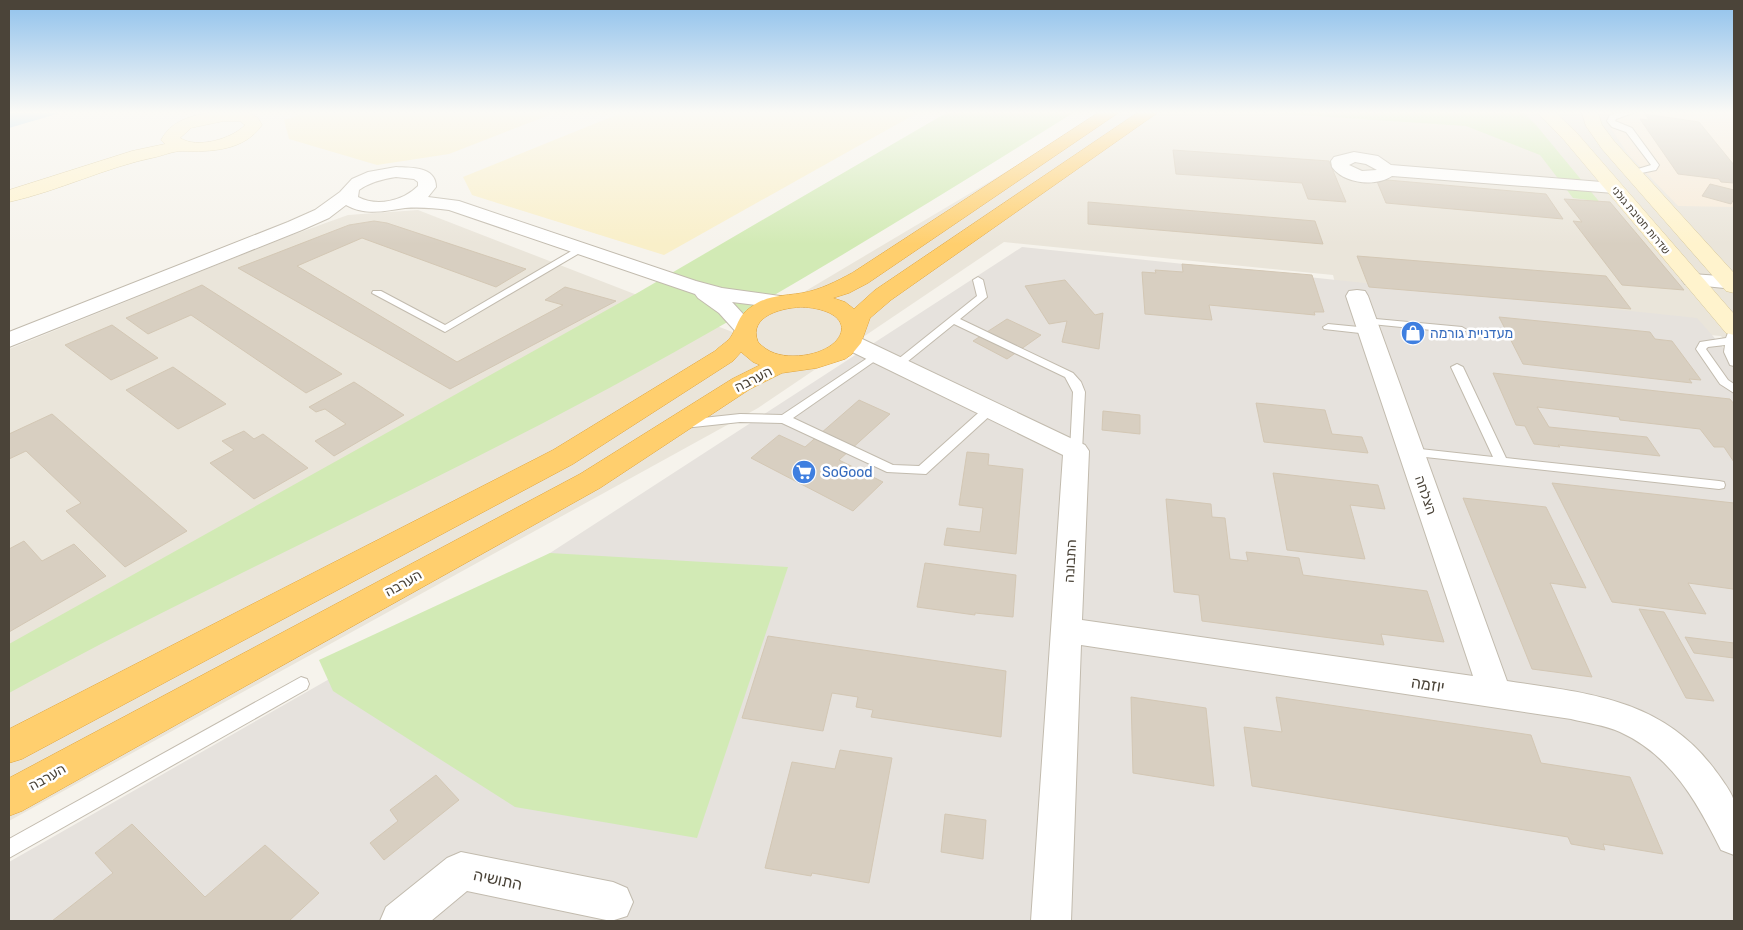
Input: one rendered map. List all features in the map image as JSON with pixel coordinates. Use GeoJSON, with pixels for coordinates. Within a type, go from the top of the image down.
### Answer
{"type":"FeatureCollection","features":[{"type":"Feature","properties":{"kind":"highway"},"geometry":{"type":"LineString","coordinates":[[804,300],[841,288],[860,278],[1045,156]]}},
{"type":"Feature","properties":{"kind":"highway"},"geometry":{"type":"LineString","coordinates":[[852,334],[847,314],[835,306],[804,300],[780,302],[757,312],[747,321],[744,332],[745,341],[753,351],[766,358],[783,363],[821,360],[837,354],[852,334],[860,315],[883,295],[1086,156]]}},
{"type":"Feature","properties":{"kind":"highway"},"geometry":{"type":"LineString","coordinates":[[9,747],[563,457],[724,356],[744,332]]}},
{"type":"Feature","properties":{"kind":"highway","name":"הערבה"},"geometry":{"type":"LineString","coordinates":[[9,798],[534,513],[590,480],[747,380],[773,368],[793,363]]}},
{"type":"Feature","properties":{"kind":"street"},"geometry":{"type":"LineString","coordinates":[[9,188],[110,156]]}},
{"type":"Feature","properties":{"kind":"street"},"geometry":{"type":"LineString","coordinates":[[9,196],[134,156]]}},
{"type":"Feature","properties":{"kind":"street","name":"שדרות חטיבת גולני"},"geometry":{"type":"LineString","coordinates":[[1587,156],[1692,280],[1733,332]]}},
{"type":"Feature","properties":{"kind":"street","name":"שדרות חטיבת גולני"},"geometry":{"type":"LineString","coordinates":[[1619,156],[1733,284]]}},
{"type":"Feature","properties":{"kind":"street"},"geometry":{"type":"LineString","coordinates":[[1386,170],[1614,188]]}},
{"type":"Feature","properties":{"kind":"street"},"geometry":{"type":"LineString","coordinates":[[9,340],[322,214],[348,194],[354,185],[380,174],[396,172],[419,174],[427,180],[427,187],[436,197],[452,206]]}},
{"type":"Feature","properties":{"kind":"street"},"geometry":{"type":"LineString","coordinates":[[401,203],[415,197],[427,187]]}},
{"type":"Feature","properties":{"kind":"street"},"geometry":{"type":"LineString","coordinates":[[348,194],[349,199],[354,203],[373,207]]}},
{"type":"Feature","properties":{"kind":"street"},"geometry":{"type":"LineString","coordinates":[[295,226],[350,210],[401,203],[432,202],[452,206],[689,286],[722,294],[780,302]]}},
{"type":"Feature","properties":{"kind":"street"},"geometry":{"type":"LineString","coordinates":[[1692,280],[1733,284]]}},
{"type":"Feature","properties":{"kind":"street"},"geometry":{"type":"LineString","coordinates":[[689,286],[727,308],[744,332]]}},
{"type":"Feature","properties":{"kind":"street","name":"הצלחה"},"geometry":{"type":"LineString","coordinates":[[1364,316],[1496,694]]}},
{"type":"Feature","properties":{"kind":"street"},"geometry":{"type":"LineString","coordinates":[[852,334],[888,359],[1076,451]]}},
{"type":"Feature","properties":{"kind":"street","name":"התבונה"},"geometry":{"type":"LineString","coordinates":[[1051,921],[1076,451]]}},
{"type":"Feature","properties":{"kind":"street","name":"יוזמה"},"geometry":{"type":"LineString","coordinates":[[1066,630],[1612,713],[1650,730],[1668,742],[1684,758],[1701,777],[1716,801],[1734,837]]}},
{"type":"Feature","properties":{"kind":"street","name":"התושיה"},"geometry":{"type":"LineString","coordinates":[[400,921],[462,871],[614,902]]}},
{"type":"Feature","properties":{"kind":"lane"},"geometry":{"type":"LineString","coordinates":[[1632,172],[1653,168],[1655,165],[1649,156]]}},
{"type":"Feature","properties":{"kind":"lane"},"geometry":{"type":"LineString","coordinates":[[377,293],[445,329],[580,249]]}},
{"type":"Feature","properties":{"kind":"lane"},"geometry":{"type":"LineString","coordinates":[[784,419],[953,320],[982,297],[978,280]]}},
{"type":"Feature","properties":{"kind":"lane"},"geometry":{"type":"LineString","coordinates":[[1328,327],[1364,316],[1462,330]]}},
{"type":"Feature","properties":{"kind":"lane"},"geometry":{"type":"LineString","coordinates":[[953,320],[1069,376],[1075,382],[1079,392],[1076,451]]}},
{"type":"Feature","properties":{"kind":"lane"},"geometry":{"type":"LineString","coordinates":[[1733,332],[1729,352],[1734,363]]}},
{"type":"Feature","properties":{"kind":"lane"},"geometry":{"type":"LineString","coordinates":[[1733,332],[1704,344],[1701,349],[1724,382],[1734,389]]}},
{"type":"Feature","properties":{"kind":"lane"},"geometry":{"type":"LineString","coordinates":[[1458,367],[1502,462]]}},
{"type":"Feature","properties":{"kind":"lane"},"geometry":{"type":"LineString","coordinates":[[676,425],[740,418],[784,419],[891,469],[922,471],[990,409]]}},
{"type":"Feature","properties":{"kind":"lane"},"geometry":{"type":"LineString","coordinates":[[1411,452],[1720,485]]}},
{"type":"Feature","properties":{"kind":"lane"},"geometry":{"type":"LineString","coordinates":[[9,849],[301,684]]}},
{"type":"Feature","properties":{"kind":"shaded area"},"geometry":{"type":"Polygon","coordinates":[[[1032,156],[1734,156],[1734,352],[1721,336],[1340,303],[1333,275],[1004,242],[758,408],[9,821],[9,349],[281,239],[348,215],[418,210],[735,333],[1032,156]]]}},
{"type":"Feature","properties":{"kind":"shaded area"},"geometry":{"type":"Polygon","coordinates":[[[1630,156],[1734,156],[1734,207],[1678,206],[1630,156]]]}},
{"type":"Feature","properties":{"kind":"shaded area"},"geometry":{"type":"Polygon","coordinates":[[[1022,247],[1697,318],[1734,360],[1734,921],[9,921],[9,862],[550,553],[1022,247]]]}},
{"type":"Feature","properties":{"kind":"green space"},"geometry":{"type":"Polygon","coordinates":[[[872,156],[1003,156],[807,276],[644,369],[486,452],[167,610],[9,693],[9,644],[639,292],[872,156]]]}},
{"type":"Feature","properties":{"kind":"green space"},"geometry":{"type":"Polygon","coordinates":[[[1541,156],[1562,156],[1602,205],[1595,201],[1573,198],[1541,156]]]}},
{"type":"Feature","properties":{"kind":"green space"},"geometry":{"type":"Polygon","coordinates":[[[550,553],[788,567],[697,838],[515,807],[333,691],[319,660],[550,553]]]}},
{"type":"Feature","properties":{"kind":"sand"},"geometry":{"type":"Polygon","coordinates":[[[348,156],[433,156],[377,165],[348,156]]]}},
{"type":"Feature","properties":{"kind":"sand"},"geometry":{"type":"Polygon","coordinates":[[[514,156],[840,156],[664,255],[472,195],[463,177],[514,156]]]}},
{"type":"Feature","properties":{"kind":"building"},"geometry":{"type":"Polygon","coordinates":[[[1174,156],[1264,156],[1329,161],[1346,202],[1308,199],[1302,183],[1176,174],[1174,156]]]}},
{"type":"Feature","properties":{"kind":"building"},"geometry":{"type":"Polygon","coordinates":[[[1666,156],[1727,156],[1734,165],[1734,183],[1721,182],[1719,179],[1678,174],[1666,156]]]}},
{"type":"Feature","properties":{"kind":"building"},"geometry":{"type":"Polygon","coordinates":[[[1376,179],[1546,194],[1563,219],[1386,203],[1376,179]]]}},
{"type":"Feature","properties":{"kind":"building"},"geometry":{"type":"Polygon","coordinates":[[[1710,184],[1734,190],[1734,199],[1731,204],[1702,196],[1710,184]]]}},
{"type":"Feature","properties":{"kind":"building"},"geometry":{"type":"Polygon","coordinates":[[[1564,199],[1610,202],[1684,290],[1622,285],[1573,221],[1582,222],[1564,199]]]}},
{"type":"Feature","properties":{"kind":"building"},"geometry":{"type":"Polygon","coordinates":[[[1088,202],[1315,221],[1323,244],[1088,224],[1088,202]]]}},
{"type":"Feature","properties":{"kind":"building"},"geometry":{"type":"Polygon","coordinates":[[[374,221],[387,223],[526,269],[496,287],[362,238],[297,266],[457,362],[563,305],[545,300],[565,287],[616,301],[450,389],[238,268],[349,225],[374,221]]]}},
{"type":"Feature","properties":{"kind":"building"},"geometry":{"type":"Polygon","coordinates":[[[1357,256],[1606,276],[1631,309],[1369,287],[1357,256]]]}},
{"type":"Feature","properties":{"kind":"building"},"geometry":{"type":"Polygon","coordinates":[[[1182,264],[1312,275],[1324,312],[1314,312],[1315,315],[1209,305],[1212,320],[1145,314],[1142,272],[1156,273],[1155,270],[1183,272],[1182,264]]]}},
{"type":"Feature","properties":{"kind":"building"},"geometry":{"type":"Polygon","coordinates":[[[1065,280],[1095,315],[1103,313],[1099,349],[1062,342],[1067,321],[1049,324],[1025,286],[1065,280]]]}},
{"type":"Feature","properties":{"kind":"building"},"geometry":{"type":"Polygon","coordinates":[[[202,285],[342,374],[306,393],[191,315],[148,334],[126,318],[202,285]]]}},
{"type":"Feature","properties":{"kind":"building"},"geometry":{"type":"Polygon","coordinates":[[[1499,317],[1650,332],[1655,339],[1672,341],[1701,380],[1689,379],[1692,383],[1523,364],[1499,317]]]}},
{"type":"Feature","properties":{"kind":"building"},"geometry":{"type":"Polygon","coordinates":[[[1007,319],[1041,335],[1007,359],[973,341],[1007,319]]]}},
{"type":"Feature","properties":{"kind":"building"},"geometry":{"type":"Polygon","coordinates":[[[112,325],[158,358],[111,380],[65,345],[112,325]]]}},
{"type":"Feature","properties":{"kind":"building"},"geometry":{"type":"Polygon","coordinates":[[[173,367],[226,404],[178,429],[126,390],[173,367]]]}},
{"type":"Feature","properties":{"kind":"building"},"geometry":{"type":"Polygon","coordinates":[[[1493,373],[1730,399],[1734,404],[1734,462],[1724,447],[1714,447],[1700,429],[1620,420],[1619,417],[1537,407],[1549,427],[1647,437],[1660,456],[1534,444],[1525,426],[1516,425],[1493,373]]]}},
{"type":"Feature","properties":{"kind":"building"},"geometry":{"type":"Polygon","coordinates":[[[354,382],[404,415],[334,456],[315,441],[346,424],[325,409],[316,412],[309,407],[354,382]]]}},
{"type":"Feature","properties":{"kind":"building"},"geometry":{"type":"Polygon","coordinates":[[[859,400],[890,414],[839,460],[883,482],[853,511],[751,458],[779,435],[805,447],[859,400]]]}},
{"type":"Feature","properties":{"kind":"building"},"geometry":{"type":"Polygon","coordinates":[[[1256,403],[1325,410],[1332,434],[1362,437],[1368,453],[1264,442],[1256,403]]]}},
{"type":"Feature","properties":{"kind":"building"},"geometry":{"type":"Polygon","coordinates":[[[1103,411],[1140,415],[1140,434],[1102,430],[1103,411]]]}},
{"type":"Feature","properties":{"kind":"building"},"geometry":{"type":"Polygon","coordinates":[[[52,414],[187,531],[125,567],[66,511],[81,503],[26,451],[9,459],[9,434],[52,414]]]}},
{"type":"Feature","properties":{"kind":"building"},"geometry":{"type":"Polygon","coordinates":[[[244,431],[254,439],[263,434],[308,468],[254,499],[210,463],[234,450],[222,441],[244,431]]]}},
{"type":"Feature","properties":{"kind":"building"},"geometry":{"type":"Polygon","coordinates":[[[967,452],[989,454],[988,465],[1023,469],[1016,554],[944,545],[947,528],[980,532],[983,508],[959,505],[967,452]]]}},
{"type":"Feature","properties":{"kind":"building"},"geometry":{"type":"Polygon","coordinates":[[[1273,473],[1378,485],[1385,509],[1350,505],[1365,559],[1287,550],[1273,473]]]}},
{"type":"Feature","properties":{"kind":"building"},"geometry":{"type":"Polygon","coordinates":[[[1552,483],[1734,503],[1734,591],[1733,589],[1688,583],[1706,614],[1612,602],[1552,483]]]}},
{"type":"Feature","properties":{"kind":"building"},"geometry":{"type":"Polygon","coordinates":[[[1463,498],[1546,507],[1586,588],[1550,583],[1592,677],[1532,669],[1463,498]]]}},
{"type":"Feature","properties":{"kind":"building"},"geometry":{"type":"Polygon","coordinates":[[[1166,499],[1211,504],[1212,517],[1225,518],[1230,559],[1248,561],[1246,552],[1299,558],[1303,575],[1427,591],[1444,642],[1381,634],[1384,645],[1202,621],[1199,595],[1174,592],[1166,499]]]}},
{"type":"Feature","properties":{"kind":"building"},"geometry":{"type":"Polygon","coordinates":[[[24,541],[42,561],[74,544],[106,576],[9,632],[9,549],[24,541]]]}},
{"type":"Feature","properties":{"kind":"building"},"geometry":{"type":"Polygon","coordinates":[[[925,563],[1016,575],[1013,617],[975,613],[975,615],[917,607],[925,563]]]}},
{"type":"Feature","properties":{"kind":"building"},"geometry":{"type":"Polygon","coordinates":[[[1639,609],[1664,612],[1714,701],[1686,698],[1639,609]]]}},
{"type":"Feature","properties":{"kind":"building"},"geometry":{"type":"Polygon","coordinates":[[[768,636],[1006,671],[1001,737],[871,717],[873,710],[856,707],[858,697],[832,693],[823,731],[742,718],[768,636]]]}},
{"type":"Feature","properties":{"kind":"building"},"geometry":{"type":"Polygon","coordinates":[[[1685,637],[1734,643],[1734,658],[1694,653],[1685,637]]]}},
{"type":"Feature","properties":{"kind":"building"},"geometry":{"type":"Polygon","coordinates":[[[1131,697],[1206,708],[1214,786],[1133,773],[1131,697]]]}},
{"type":"Feature","properties":{"kind":"building"},"geometry":{"type":"Polygon","coordinates":[[[1276,697],[1531,735],[1541,763],[1630,777],[1663,854],[1603,844],[1605,850],[1571,844],[1568,837],[1252,786],[1244,727],[1282,732],[1276,697]]]}},
{"type":"Feature","properties":{"kind":"building"},"geometry":{"type":"Polygon","coordinates":[[[840,750],[892,758],[869,883],[812,873],[811,876],[765,868],[792,762],[835,769],[840,750]]]}},
{"type":"Feature","properties":{"kind":"building"},"geometry":{"type":"Polygon","coordinates":[[[436,775],[459,800],[384,860],[370,843],[398,821],[390,810],[436,775]]]}},
{"type":"Feature","properties":{"kind":"building"},"geometry":{"type":"Polygon","coordinates":[[[945,814],[986,820],[983,859],[941,852],[945,814]]]}},
{"type":"Feature","properties":{"kind":"building"},"geometry":{"type":"Polygon","coordinates":[[[132,824],[205,897],[265,845],[319,893],[289,921],[52,921],[113,873],[95,853],[132,824]]]}},
{"type":"Feature","properties":{"kind":"place","name":"מעדניית גורמה"},"geometry":{"type":"Point","coordinates":[1413,333]}},
{"type":"Feature","properties":{"kind":"place","name":"SoGood"},"geometry":{"type":"Point","coordinates":[804,472]}}]}
